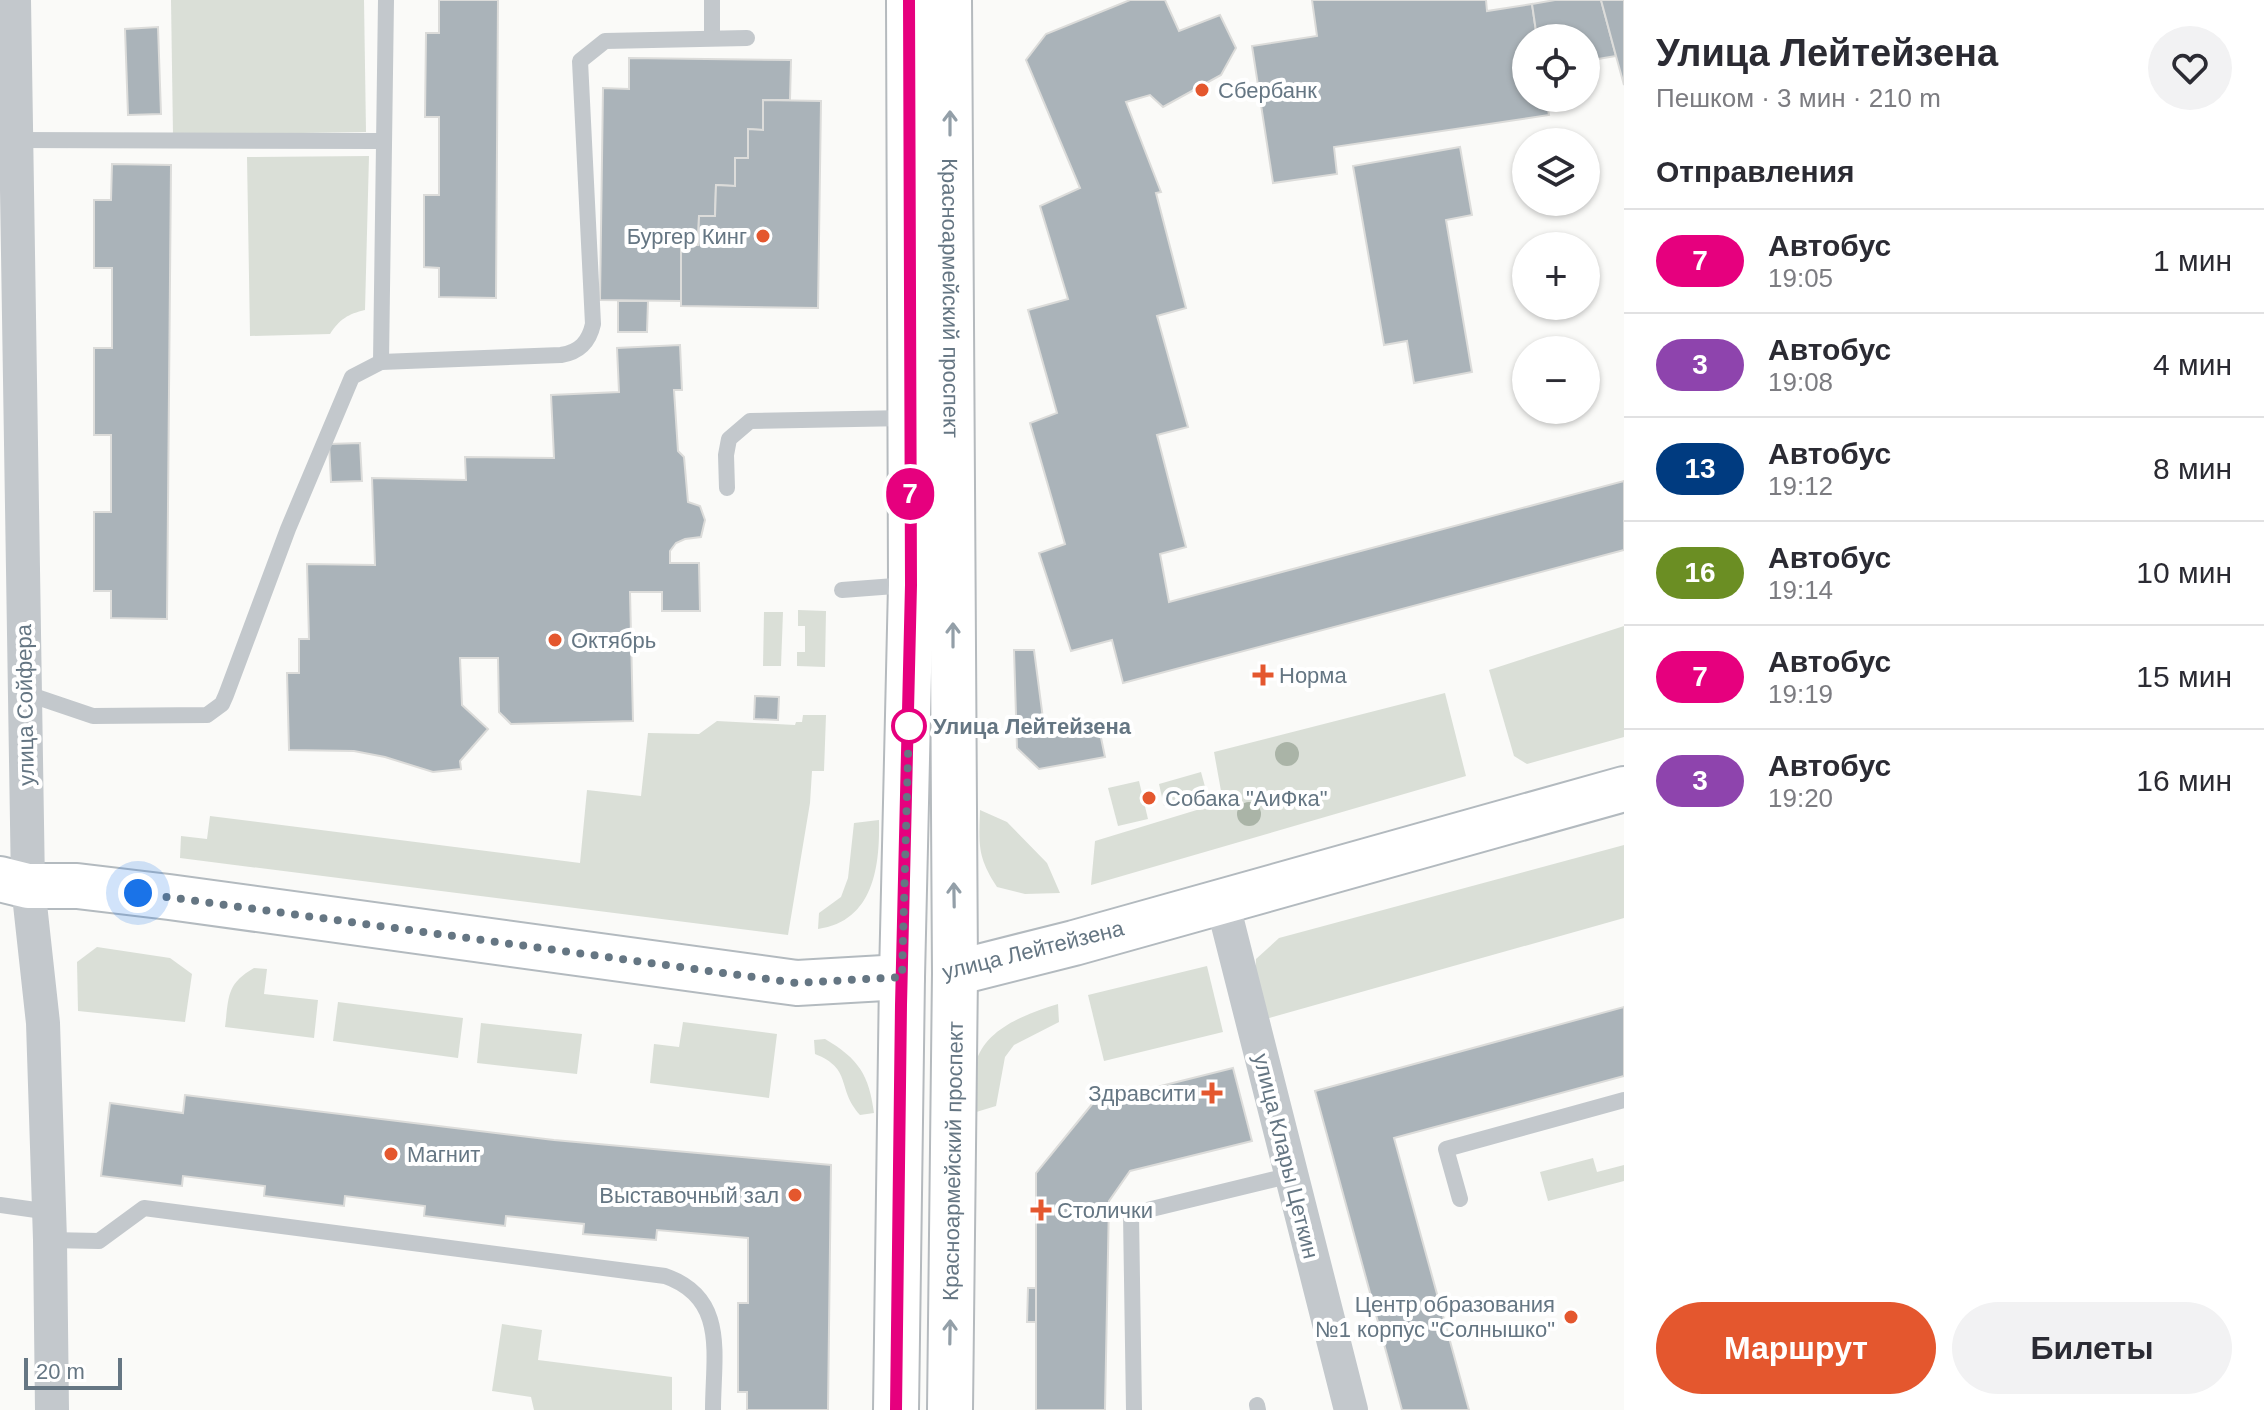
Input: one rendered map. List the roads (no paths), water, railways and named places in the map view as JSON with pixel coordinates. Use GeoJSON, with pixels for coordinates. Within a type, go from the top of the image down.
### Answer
{"type":"FeatureCollection","features":[{"type":"Feature","properties":{"kind":"main road","name":"Красноармейский проспект"},"geometry":{"type":"LineString","coordinates":[[896,1410],[911,585],[909,0]]}},
{"type":"Feature","properties":{"kind":"main road","name":"Красноармейский проспект"},"geometry":{"type":"LineString","coordinates":[[949,0],[955,973],[950,1410]]}},
{"type":"Feature","properties":{"kind":"main road","name":"улица Лейтейзена"},"geometry":{"type":"LineString","coordinates":[[14,883],[77,886],[169,897],[797,983],[902,977],[955,973],[1624,789]]}},
{"type":"Feature","properties":{"kind":"street","name":"улица Сойфера"},"geometry":{"type":"LineString","coordinates":[[14,0],[17,570],[25,693],[14,883],[43,1023],[52,1410]]}},
{"type":"Feature","properties":{"kind":"street","name":"улица Клары Цеткин"},"geometry":{"type":"LineString","coordinates":[[1222,901],[1351,1410]]}},
{"type":"Feature","properties":{"kind":"lane"},"geometry":{"type":"LineString","coordinates":[[381,362],[386,0]]}},
{"type":"Feature","properties":{"kind":"lane"},"geometry":{"type":"LineString","coordinates":[[712,0],[712,38]]}},
{"type":"Feature","properties":{"kind":"lane"},"geometry":{"type":"LineString","coordinates":[[25,693],[93,716],[199,716],[214,711],[222,704],[288,529],[352,377],[381,362],[561,355],[579,349],[586,342],[593,324],[580,61],[605,41],[747,38]]}},
{"type":"Feature","properties":{"kind":"lane"},"geometry":{"type":"LineString","coordinates":[[16,140],[382,141]]}},
{"type":"Feature","properties":{"kind":"lane"},"geometry":{"type":"LineString","coordinates":[[727,488],[729,439],[750,421],[909,418]]}},
{"type":"Feature","properties":{"kind":"lane"},"geometry":{"type":"LineString","coordinates":[[842,590],[911,585]]}},
{"type":"Feature","properties":{"kind":"lane"},"geometry":{"type":"LineString","coordinates":[[1460,1199],[1446,1149],[1624,1100]]}},
{"type":"Feature","properties":{"kind":"lane"},"geometry":{"type":"LineString","coordinates":[[1134,1410],[1131,1214],[1292,1175]]}},
{"type":"Feature","properties":{"kind":"lane"},"geometry":{"type":"LineString","coordinates":[[0,1205],[50,1226],[99,1241],[144,1208],[665,1276],[692,1289],[710,1314],[713,1329],[713,1410]]}},
{"type":"Feature","properties":{"kind":"place","name":"Сбербанк"},"geometry":{"type":"Point","coordinates":[1202,90]}},
{"type":"Feature","properties":{"kind":"place","name":"Бургер Кинг"},"geometry":{"type":"Point","coordinates":[763,236]}},
{"type":"Feature","properties":{"kind":"place","name":"Октябрь"},"geometry":{"type":"Point","coordinates":[555,640]}},
{"type":"Feature","properties":{"kind":"place","name":"Норма"},"geometry":{"type":"Point","coordinates":[1263,675]}},
{"type":"Feature","properties":{"kind":"place","name":"Улица Лейтейзена"},"geometry":{"type":"Point","coordinates":[909,726]}},
{"type":"Feature","properties":{"kind":"place","name":"Собака \"АиФка\""},"geometry":{"type":"Point","coordinates":[1149,798]}},
{"type":"Feature","properties":{"kind":"place","name":"Здравсити"},"geometry":{"type":"Point","coordinates":[1212,1093]}},
{"type":"Feature","properties":{"kind":"place","name":"Магнит"},"geometry":{"type":"Point","coordinates":[391,1154]}},
{"type":"Feature","properties":{"kind":"place","name":"Выставочный зал"},"geometry":{"type":"Point","coordinates":[795,1195]}},
{"type":"Feature","properties":{"kind":"place","name":"Столички"},"geometry":{"type":"Point","coordinates":[1041,1210]}},
{"type":"Feature","properties":{"kind":"place","name":"Центр образования №1 корпус \"Солнышко\""},"geometry":{"type":"Point","coordinates":[1571,1317]}}]}
